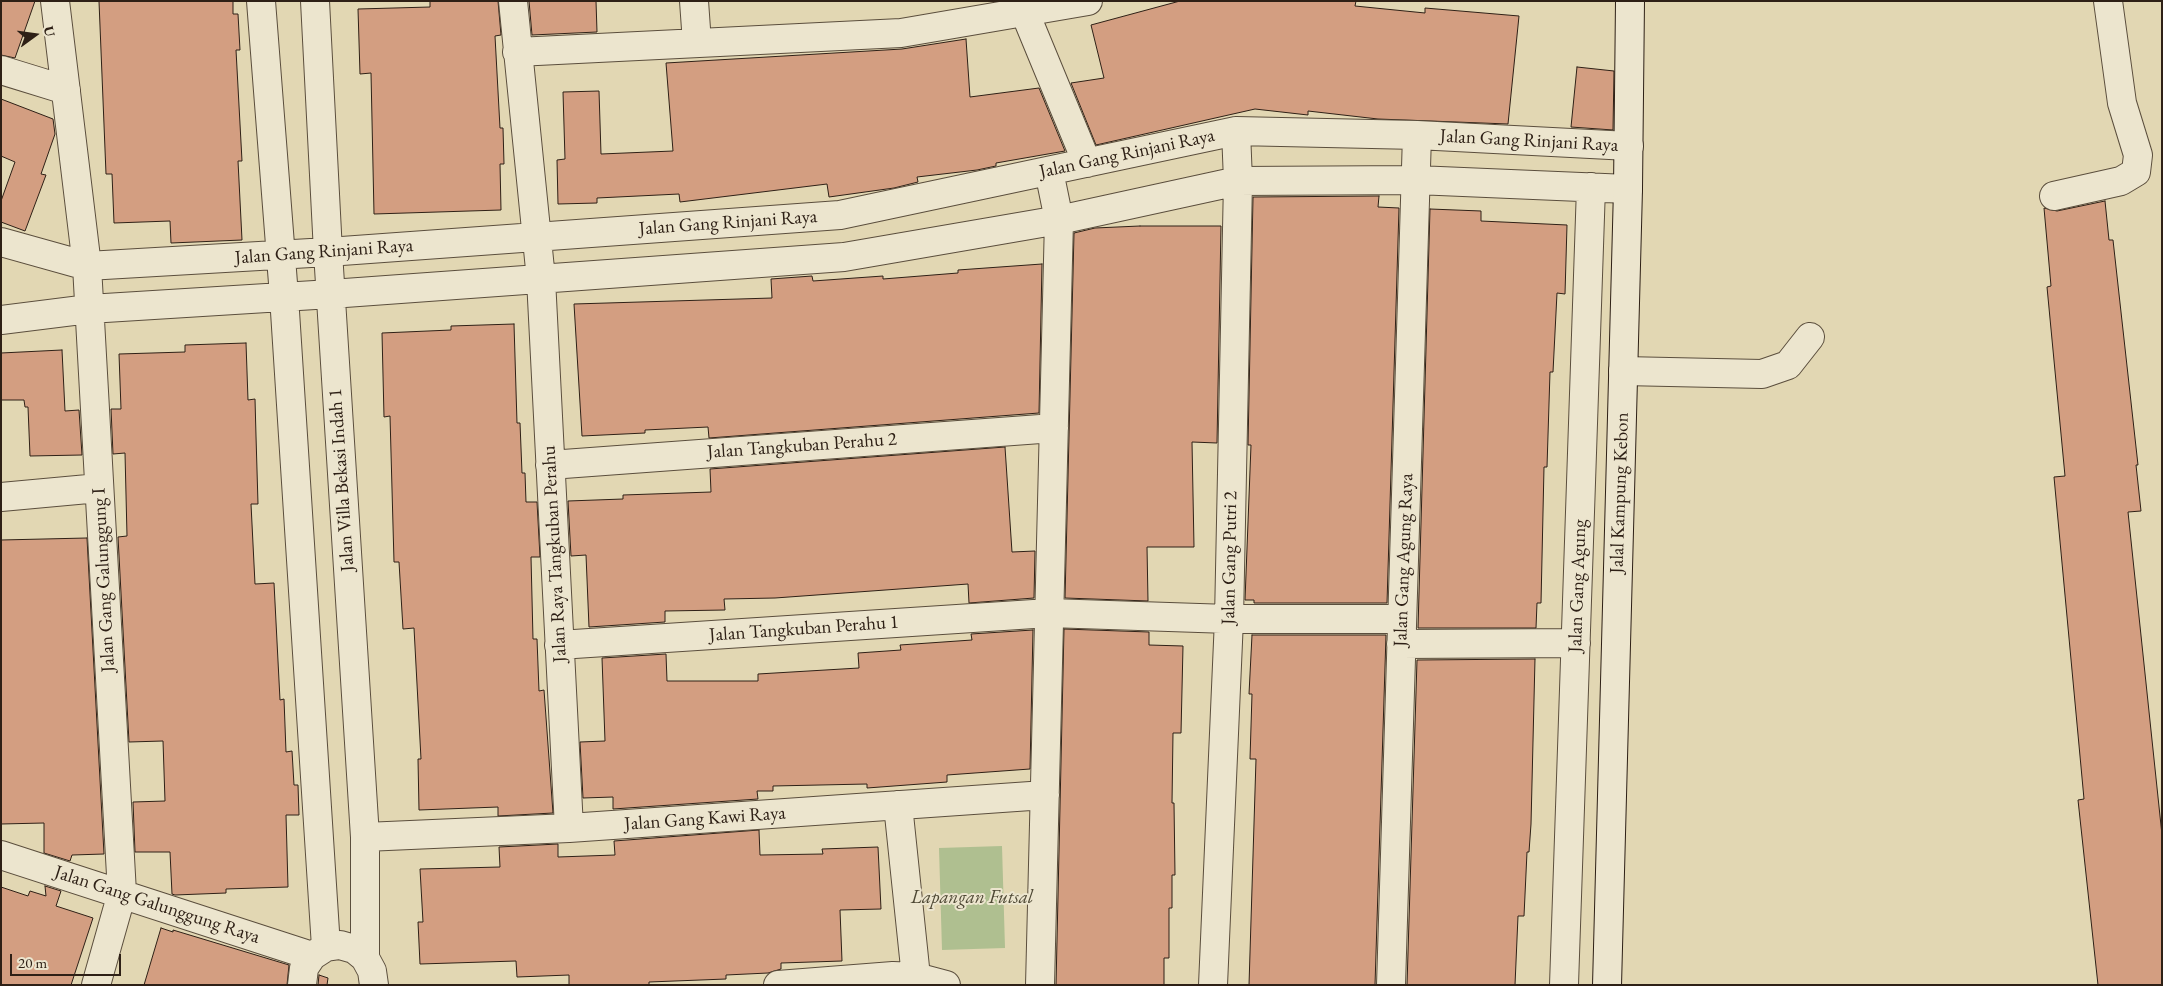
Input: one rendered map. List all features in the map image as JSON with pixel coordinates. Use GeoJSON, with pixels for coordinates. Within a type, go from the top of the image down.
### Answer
{"type":"FeatureCollection","features":[{"type":"Feature","properties":{"kind":"street"},"geometry":{"type":"LineString","coordinates":[[55,1],[86,266]]}},
{"type":"Feature","properties":{"kind":"street"},"geometry":{"type":"LineString","coordinates":[[261,1],[284,296],[319,952],[304,968],[302,985]]}},
{"type":"Feature","properties":{"kind":"street","name":"Jalan Villa Bekasi Indah 1"},"geometry":{"type":"LineString","coordinates":[[315,1],[328,252],[365,837],[365,958]]}},
{"type":"Feature","properties":{"kind":"street","name":"Jalan Raya Tangkuban Perahu"},"geometry":{"type":"LineString","coordinates":[[513,1],[541,279],[569,828]]}},
{"type":"Feature","properties":{"kind":"street"},"geometry":{"type":"LineString","coordinates":[[694,1],[697,43]]}},
{"type":"Feature","properties":{"kind":"street"},"geometry":{"type":"LineString","coordinates":[[517,52],[901,32],[1025,13],[1088,1]]}},
{"type":"Feature","properties":{"kind":"street","name":"Jalal Kampung Kebon"},"geometry":{"type":"LineString","coordinates":[[1607,985],[1628,189],[1630,1]]}},
{"type":"Feature","properties":{"kind":"street"},"geometry":{"type":"LineString","coordinates":[[2054,196],[2122,181],[2136,172],[2138,155],[2122,103],[2108,1]]}},
{"type":"Feature","properties":{"kind":"street"},"geometry":{"type":"LineString","coordinates":[[1025,13],[1087,163]]}},
{"type":"Feature","properties":{"kind":"street"},"geometry":{"type":"LineString","coordinates":[[1,70],[66,90]]}},
{"type":"Feature","properties":{"kind":"street","name":"Jalan Gang Rinjani Raya"},"geometry":{"type":"LineString","coordinates":[[1,242],[86,266],[328,252],[840,215],[1236,131],[1417,135],[1629,146]]}},
{"type":"Feature","properties":{"kind":"street","name":"Jalan Gang Putri 2"},"geometry":{"type":"LineString","coordinates":[[1212,985],[1230,619],[1238,181],[1236,131]]}},
{"type":"Feature","properties":{"kind":"street","name":"Jalan Gang Agung Raya"},"geometry":{"type":"LineString","coordinates":[[1391,985],[1417,135]]}},
{"type":"Feature","properties":{"kind":"street"},"geometry":{"type":"LineString","coordinates":[[1040,985],[1059,220],[1049,171]]}},
{"type":"Feature","properties":{"kind":"street"},"geometry":{"type":"LineString","coordinates":[[1,320],[89,309],[844,258],[1059,220],[1238,181],[1416,180],[1628,189]]}},
{"type":"Feature","properties":{"kind":"street","name":"Jalan Gang Agung"},"geometry":{"type":"LineString","coordinates":[[1564,985],[1591,187]]}},
{"type":"Feature","properties":{"kind":"street"},"geometry":{"type":"LineString","coordinates":[[840,215],[844,258]]}},
{"type":"Feature","properties":{"kind":"street","name":"Jalan Gang Galunggung I"},"geometry":{"type":"LineString","coordinates":[[86,266],[122,893],[96,985]]}},
{"type":"Feature","properties":{"kind":"street"},"geometry":{"type":"LineString","coordinates":[[1623,371],[1762,374],[1788,365],[1810,337]]}},
{"type":"Feature","properties":{"kind":"street","name":"Jalan Tangkuban Perahu 2"},"geometry":{"type":"LineString","coordinates":[[550,465],[1054,428]]}},
{"type":"Feature","properties":{"kind":"street"},"geometry":{"type":"LineString","coordinates":[[1,497],[99,488]]}},
{"type":"Feature","properties":{"kind":"street","name":"Jalan Tangkuban Perahu 1"},"geometry":{"type":"LineString","coordinates":[[559,645],[1049,613],[1230,619],[1576,643]]}},
{"type":"Feature","properties":{"kind":"street","name":"Jalan Gang Kawi Raya"},"geometry":{"type":"LineString","coordinates":[[365,837],[569,828],[1045,795]]}},
{"type":"Feature","properties":{"kind":"street"},"geometry":{"type":"LineString","coordinates":[[898,805],[916,977]]}},
{"type":"Feature","properties":{"kind":"street","name":"Jalan Gang Galunggung Raya"},"geometry":{"type":"LineString","coordinates":[[1,855],[319,952],[340,945],[354,949],[365,958]]}},
{"type":"Feature","properties":{"kind":"street"},"geometry":{"type":"LineString","coordinates":[[365,958],[372,971],[374,985]]}},
{"type":"Feature","properties":{"kind":"street"},"geometry":{"type":"LineString","coordinates":[[778,985],[867,977],[916,977],[946,985]]}},
{"type":"Feature","properties":{"kind":"green space","name":"Lapangan Futsal"},"geometry":{"type":"Polygon","coordinates":[[[1002,846],[1005,948],[942,950],[939,848],[1002,846]]]}},
{"type":"Feature","properties":{"kind":"building"},"geometry":{"type":"Polygon","coordinates":[[[1,1],[35,1],[15,58],[1,55],[1,1]]]}},
{"type":"Feature","properties":{"kind":"building"},"geometry":{"type":"Polygon","coordinates":[[[99,1],[233,1],[233,14],[238,14],[240,50],[236,50],[242,161],[238,161],[242,240],[171,243],[170,221],[114,223],[112,174],[106,174],[99,1]]]}},
{"type":"Feature","properties":{"kind":"building"},"geometry":{"type":"Polygon","coordinates":[[[430,1],[498,1],[501,35],[495,36],[500,128],[503,128],[504,164],[500,164],[501,210],[374,214],[371,73],[360,74],[358,9],[430,7],[430,1]]]}},
{"type":"Feature","properties":{"kind":"building"},"geometry":{"type":"Polygon","coordinates":[[[529,1],[596,1],[597,32],[532,35],[529,1]]]}},
{"type":"Feature","properties":{"kind":"building"},"geometry":{"type":"Polygon","coordinates":[[[1180,1],[1356,1],[1355,6],[1425,13],[1425,8],[1519,16],[1508,124],[1378,119],[1308,111],[1308,115],[1255,109],[1096,145],[1071,83],[1104,78],[1091,25],[1180,1]]]}},
{"type":"Feature","properties":{"kind":"building"},"geometry":{"type":"Polygon","coordinates":[[[966,39],[970,97],[1039,88],[1065,151],[996,163],[996,166],[977,170],[917,177],[918,182],[894,188],[829,197],[827,184],[680,202],[679,194],[597,198],[597,203],[558,204],[557,160],[565,159],[563,92],[599,91],[601,154],[673,151],[666,63],[902,49],[966,39]]]}},
{"type":"Feature","properties":{"kind":"building"},"geometry":{"type":"Polygon","coordinates":[[[1577,67],[1614,71],[1613,130],[1571,127],[1577,67]]]}},
{"type":"Feature","properties":{"kind":"building"},"geometry":{"type":"Polygon","coordinates":[[[1,99],[53,119],[55,134],[41,174],[46,175],[25,231],[1,222],[1,201],[15,162],[1,156],[1,99]]]}},
{"type":"Feature","properties":{"kind":"building"},"geometry":{"type":"Polygon","coordinates":[[[1379,196],[1378,207],[1399,208],[1387,603],[1254,603],[1254,600],[1245,600],[1251,445],[1248,445],[1253,197],[1379,196]]]}},
{"type":"Feature","properties":{"kind":"building"},"geometry":{"type":"Polygon","coordinates":[[[2105,201],[2109,240],[2113,240],[2138,465],[2136,465],[2141,511],[2128,512],[2162,835],[2162,985],[2098,985],[2078,800],[2084,799],[2054,477],[2065,476],[2047,287],[2051,286],[2044,208],[2057,211],[2105,201]]]}},
{"type":"Feature","properties":{"kind":"building"},"geometry":{"type":"Polygon","coordinates":[[[1430,209],[1481,211],[1481,221],[1567,225],[1565,294],[1557,293],[1553,372],[1550,372],[1547,467],[1544,467],[1541,603],[1537,603],[1536,628],[1418,628],[1430,209]]]}},
{"type":"Feature","properties":{"kind":"building"},"geometry":{"type":"Polygon","coordinates":[[[1221,226],[1217,443],[1192,442],[1194,547],[1147,547],[1148,601],[1065,598],[1074,233],[1095,228],[1221,226]]]}},
{"type":"Feature","properties":{"kind":"building"},"geometry":{"type":"Polygon","coordinates":[[[1042,264],[1039,413],[709,438],[708,427],[582,436],[574,304],[772,298],[771,279],[812,276],[813,281],[883,276],[883,279],[958,273],[958,270],[1042,264]]]}},
{"type":"Feature","properties":{"kind":"building"},"geometry":{"type":"Polygon","coordinates":[[[514,324],[517,423],[520,423],[522,473],[525,473],[526,502],[537,502],[540,557],[531,557],[533,639],[537,639],[539,691],[544,690],[553,813],[498,816],[498,807],[419,810],[418,759],[421,759],[414,628],[403,629],[399,562],[394,562],[390,416],[384,417],[382,333],[451,330],[451,326],[514,324]]]}},
{"type":"Feature","properties":{"kind":"building"},"geometry":{"type":"Polygon","coordinates":[[[246,343],[248,400],[255,399],[258,504],[251,504],[255,584],[274,583],[280,700],[284,699],[286,752],[292,751],[294,785],[298,785],[299,815],[286,815],[288,887],[226,889],[226,893],[175,895],[172,894],[170,852],[135,852],[133,802],[165,801],[163,741],[129,742],[118,537],[127,536],[125,453],[113,454],[111,409],[121,409],[119,354],[185,352],[185,345],[246,343]]]}},
{"type":"Feature","properties":{"kind":"building"},"geometry":{"type":"Polygon","coordinates":[[[62,350],[65,411],[79,410],[82,455],[30,456],[28,407],[25,407],[24,400],[1,400],[1,353],[62,350]]]}},
{"type":"Feature","properties":{"kind":"building"},"geometry":{"type":"Polygon","coordinates":[[[1005,447],[1012,552],[1035,551],[1034,598],[969,603],[968,584],[775,598],[724,599],[725,610],[665,611],[665,622],[589,627],[586,555],[571,556],[568,501],[623,499],[623,495],[711,492],[710,469],[1005,447]]]}},
{"type":"Feature","properties":{"kind":"building"},"geometry":{"type":"Polygon","coordinates":[[[87,538],[104,854],[72,855],[70,861],[44,853],[44,823],[1,824],[1,540],[87,538]]]}},
{"type":"Feature","properties":{"kind":"building"},"geometry":{"type":"Polygon","coordinates":[[[1064,629],[1149,632],[1149,645],[1183,646],[1181,733],[1173,733],[1172,803],[1174,803],[1175,875],[1172,875],[1172,908],[1169,908],[1169,958],[1164,958],[1164,985],[1056,985],[1064,629]]]}},
{"type":"Feature","properties":{"kind":"building"},"geometry":{"type":"Polygon","coordinates":[[[1033,630],[1030,769],[947,775],[947,782],[867,788],[867,784],[773,786],[773,791],[757,791],[758,799],[613,809],[613,797],[583,798],[580,742],[605,741],[602,658],[666,654],[667,681],[758,681],[758,674],[859,668],[858,653],[901,650],[900,645],[972,640],[971,634],[1033,630]]]}},
{"type":"Feature","properties":{"kind":"building"},"geometry":{"type":"Polygon","coordinates":[[[1252,635],[1386,635],[1375,985],[1249,985],[1256,759],[1250,759],[1252,694],[1249,694],[1252,635]]]}},
{"type":"Feature","properties":{"kind":"building"},"geometry":{"type":"Polygon","coordinates":[[[1535,659],[1531,824],[1529,852],[1527,852],[1524,916],[1518,916],[1515,985],[1407,985],[1417,660],[1535,659]]]}},
{"type":"Feature","properties":{"kind":"building"},"geometry":{"type":"Polygon","coordinates":[[[759,830],[760,855],[823,854],[822,849],[878,847],[881,909],[840,910],[842,961],[781,963],[781,969],[768,973],[726,975],[726,979],[649,982],[649,985],[569,985],[569,975],[517,977],[516,961],[420,964],[418,922],[423,922],[420,869],[500,867],[499,847],[558,844],[558,857],[615,855],[614,841],[759,830]]]}},
{"type":"Feature","properties":{"kind":"building"},"geometry":{"type":"Polygon","coordinates":[[[45,886],[61,891],[56,906],[93,918],[71,985],[1,985],[1,887],[28,896],[30,891],[46,896],[45,886]]]}},
{"type":"Feature","properties":{"kind":"building"},"geometry":{"type":"Polygon","coordinates":[[[161,928],[289,965],[287,985],[144,985],[161,928]]]}},
{"type":"Feature","properties":{"kind":"building"},"geometry":{"type":"Polygon","coordinates":[[[319,975],[328,978],[327,985],[318,985],[319,975]]]}}]}
